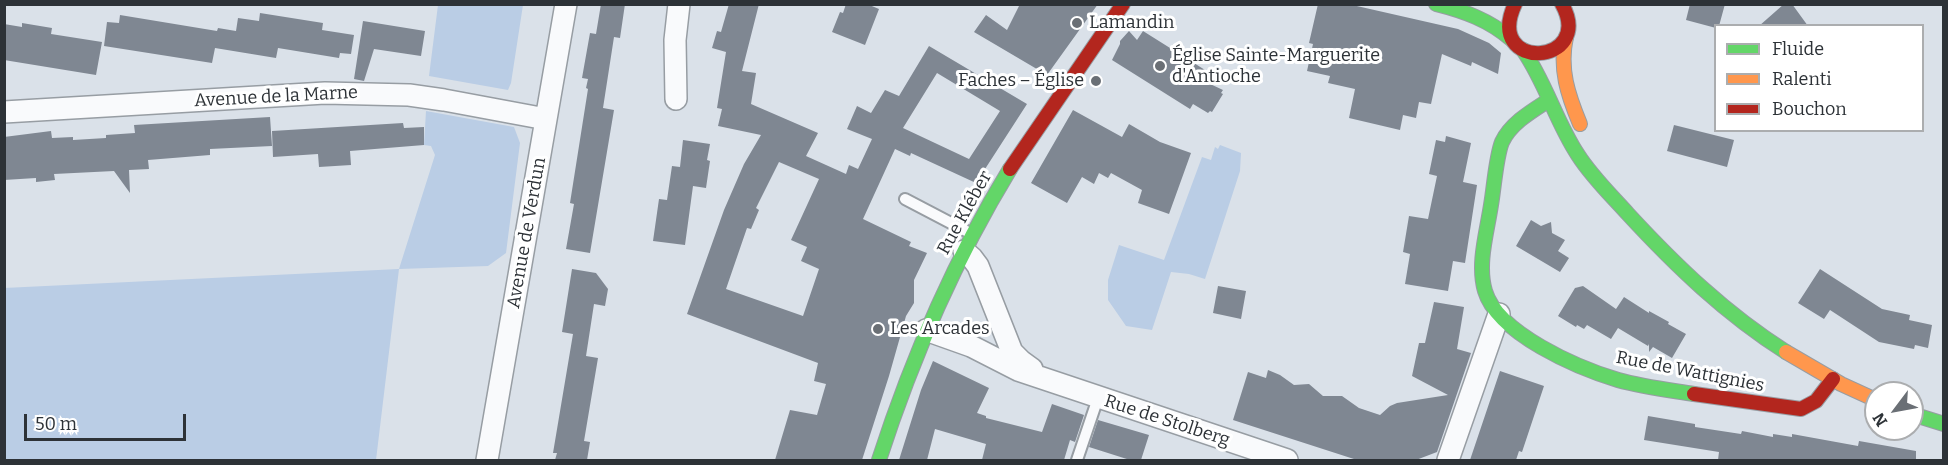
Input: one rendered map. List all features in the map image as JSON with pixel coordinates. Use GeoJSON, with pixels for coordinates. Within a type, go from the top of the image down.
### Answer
{"type":"FeatureCollection","features":[{"type":"Feature","properties":{"kind":"street","name":"Avenue de Verdun"},"geometry":{"type":"LineString","coordinates":[[487,460],[566,4]]}},
{"type":"Feature","properties":{"kind":"street"},"geometry":{"type":"LineString","coordinates":[[676,99],[675,40],[679,4]]}},
{"type":"Feature","properties":{"kind":"street","name":"Rue Kléber"},"geometry":{"type":"LineString","coordinates":[[879,460],[903,387],[926,330],[968,243],[1036,129],[1123,4]]}},
{"type":"Feature","properties":{"kind":"street"},"geometry":{"type":"LineString","coordinates":[[1436,4],[1494,25],[1523,50],[1537,70],[1560,124],[1578,155],[1599,182],[1684,273],[1729,312],[1772,344],[1864,394]]}},
{"type":"Feature","properties":{"kind":"street"},"geometry":{"type":"LineString","coordinates":[[1452,8],[1504,6],[1510,11],[1508,22],[1511,39]]}},
{"type":"Feature","properties":{"kind":"street"},"geometry":{"type":"LineString","coordinates":[[1565,8],[1569,26],[1561,56],[1563,74],[1588,143],[1603,173],[1630,216]]}},
{"type":"Feature","properties":{"kind":"street"},"geometry":{"type":"LineString","coordinates":[[1523,50],[1539,55],[1550,52],[1560,46],[1566,36]]}},
{"type":"Feature","properties":{"kind":"street","name":"Avenue de la Marne"},"geometry":{"type":"LineString","coordinates":[[4,112],[325,93],[369,93],[444,100],[546,119]]}},
{"type":"Feature","properties":{"kind":"street","name":"Rue de Wattignies"},"geometry":{"type":"LineString","coordinates":[[1549,100],[1517,122],[1501,144],[1481,270],[1481,278],[1488,300],[1499,314],[1521,332],[1560,355],[1595,372],[1636,384],[1801,409],[1809,407],[1818,400],[1833,379]]}},
{"type":"Feature","properties":{"kind":"street","name":"Rue de Stolberg"},"geometry":{"type":"LineString","coordinates":[[968,243],[972,258],[978,266],[1012,352],[1047,380]]}},
{"type":"Feature","properties":{"kind":"street"},"geometry":{"type":"LineString","coordinates":[[1448,460],[1499,314]]}},
{"type":"Feature","properties":{"kind":"street","name":"Rue de Stolberg"},"geometry":{"type":"LineString","coordinates":[[926,330],[971,346],[1018,370],[1248,454],[1287,460]]}},
{"type":"Feature","properties":{"kind":"street"},"geometry":{"type":"LineString","coordinates":[[1924,418],[1944,424]]}},
{"type":"Feature","properties":{"kind":"lane"},"geometry":{"type":"LineString","coordinates":[[905,199],[968,243]]}},
{"type":"Feature","properties":{"kind":"lane"},"geometry":{"type":"LineString","coordinates":[[1077,460],[1098,398]]}},
{"type":"Feature","properties":{"kind":"shaded area"},"geometry":{"type":"Polygon","coordinates":[[[438,5],[523,5],[508,90],[429,76],[438,5]]]}},
{"type":"Feature","properties":{"kind":"shaded area"},"geometry":{"type":"Polygon","coordinates":[[[426,111],[514,127],[520,143],[506,253],[488,266],[399,269],[435,155],[431,146],[424,145],[426,111]]]}},
{"type":"Feature","properties":{"kind":"shaded area"},"geometry":{"type":"Polygon","coordinates":[[[1220,145],[1241,153],[1240,171],[1205,279],[1171,272],[1152,330],[1126,326],[1108,300],[1108,280],[1119,245],[1164,260],[1202,157],[1211,160],[1215,147],[1218,149],[1220,145]]]}},
{"type":"Feature","properties":{"kind":"shaded area"},"geometry":{"type":"Polygon","coordinates":[[[399,269],[376,460],[5,460],[4,288],[399,269]]]}},
{"type":"Feature","properties":{"kind":"building"},"geometry":{"type":"Polygon","coordinates":[[[601,4],[625,4],[620,38],[614,37],[603,108],[614,110],[590,253],[566,249],[574,204],[570,203],[588,89],[586,88],[588,79],[582,78],[590,33],[596,34],[601,4]]]}},
{"type":"Feature","properties":{"kind":"building"},"geometry":{"type":"Polygon","coordinates":[[[729,4],[759,4],[742,71],[756,73],[751,104],[818,133],[806,156],[846,174],[849,165],[858,169],[872,139],[847,129],[857,106],[871,113],[885,90],[899,96],[929,46],[1027,104],[976,183],[911,153],[910,156],[895,149],[863,219],[911,242],[909,246],[927,253],[914,280],[914,303],[906,316],[862,460],[775,460],[790,410],[817,415],[826,384],[814,381],[818,363],[687,314],[724,210],[744,164],[761,135],[718,126],[722,109],[717,108],[726,52],[712,48],[717,31],[721,32],[729,4]],[[937,73],[903,128],[969,159],[1000,111],[937,73]],[[779,162],[756,208],[759,210],[751,229],[747,228],[726,289],[803,316],[819,269],[801,261],[807,247],[791,240],[819,179],[779,162]]]}},
{"type":"Feature","properties":{"kind":"building"},"geometry":{"type":"Polygon","coordinates":[[[846,4],[867,4],[879,9],[865,45],[832,32],[846,4]]]}},
{"type":"Feature","properties":{"kind":"building"},"geometry":{"type":"Polygon","coordinates":[[[1020,4],[1098,4],[1047,75],[974,32],[986,15],[1007,30],[1020,4]]]}},
{"type":"Feature","properties":{"kind":"building"},"geometry":{"type":"Polygon","coordinates":[[[1318,4],[1348,4],[1458,29],[1489,43],[1501,53],[1498,74],[1472,62],[1471,66],[1442,54],[1431,104],[1419,102],[1416,118],[1403,115],[1400,130],[1349,118],[1355,89],[1328,83],[1330,76],[1307,71],[1313,44],[1309,43],[1318,4]]]}},
{"type":"Feature","properties":{"kind":"building"},"geometry":{"type":"Polygon","coordinates":[[[1690,4],[1725,4],[1720,24],[1714,24],[1714,27],[1686,20],[1690,4]]]}},
{"type":"Feature","properties":{"kind":"building"},"geometry":{"type":"Polygon","coordinates":[[[1784,4],[1792,4],[1807,24],[1761,24],[1784,4]]]}},
{"type":"Feature","properties":{"kind":"building"},"geometry":{"type":"Polygon","coordinates":[[[260,13],[323,23],[322,30],[354,35],[351,54],[340,53],[339,58],[278,48],[276,58],[215,48],[212,63],[104,46],[107,22],[119,23],[120,15],[217,31],[218,28],[236,31],[238,18],[259,21],[260,13]]]}},
{"type":"Feature","properties":{"kind":"building"},"geometry":{"type":"Polygon","coordinates":[[[363,21],[425,31],[421,56],[374,49],[364,81],[354,79],[363,21]]]}},
{"type":"Feature","properties":{"kind":"building"},"geometry":{"type":"Polygon","coordinates":[[[22,23],[52,28],[51,34],[102,42],[96,75],[4,60],[4,24],[22,27],[22,23]]]}},
{"type":"Feature","properties":{"kind":"building","name":"Église Sainte-Marguerite d'Antioche"},"geometry":{"type":"Polygon","coordinates":[[[1129,31],[1137,40],[1143,31],[1213,75],[1208,83],[1223,90],[1221,93],[1223,94],[1212,112],[1208,113],[1193,104],[1190,109],[1112,60],[1120,41],[1129,31]]]}},
{"type":"Feature","properties":{"kind":"building"},"geometry":{"type":"Polygon","coordinates":[[[1073,110],[1122,137],[1129,124],[1160,142],[1191,153],[1169,214],[1138,203],[1142,190],[1111,173],[1108,178],[1099,173],[1094,184],[1082,177],[1067,203],[1031,183],[1073,110]]]}},
{"type":"Feature","properties":{"kind":"building"},"geometry":{"type":"Polygon","coordinates":[[[270,117],[272,146],[210,149],[210,155],[148,160],[149,169],[129,170],[130,193],[114,171],[54,174],[55,180],[36,182],[36,178],[4,180],[4,137],[51,131],[52,138],[73,137],[73,140],[106,138],[106,135],[135,133],[134,125],[270,117]]]}},
{"type":"Feature","properties":{"kind":"building"},"geometry":{"type":"Polygon","coordinates":[[[403,123],[404,128],[424,127],[424,145],[350,151],[351,165],[319,167],[318,154],[273,157],[272,131],[403,123]]]}},
{"type":"Feature","properties":{"kind":"building"},"geometry":{"type":"Polygon","coordinates":[[[1674,125],[1734,140],[1727,167],[1667,151],[1674,125]]]}},
{"type":"Feature","properties":{"kind":"building"},"geometry":{"type":"Polygon","coordinates":[[[1446,136],[1471,143],[1463,182],[1477,185],[1465,263],[1453,261],[1448,291],[1405,284],[1410,254],[1403,252],[1409,216],[1428,219],[1437,176],[1429,174],[1436,140],[1445,142],[1446,136]]]}},
{"type":"Feature","properties":{"kind":"building"},"geometry":{"type":"Polygon","coordinates":[[[683,140],[710,144],[706,188],[693,186],[685,245],[653,241],[659,199],[667,200],[672,166],[680,167],[683,140]]]}},
{"type":"Feature","properties":{"kind":"building"},"geometry":{"type":"Polygon","coordinates":[[[1531,220],[1541,226],[1551,222],[1552,233],[1565,240],[1558,251],[1569,258],[1560,272],[1516,246],[1531,220]]]}},
{"type":"Feature","properties":{"kind":"building"},"geometry":{"type":"Polygon","coordinates":[[[572,269],[596,273],[608,289],[605,306],[594,304],[586,356],[598,358],[584,441],[590,442],[587,460],[555,460],[557,453],[553,453],[573,334],[562,332],[572,269]]]}},
{"type":"Feature","properties":{"kind":"building"},"geometry":{"type":"Polygon","coordinates":[[[1820,269],[1882,309],[1910,315],[1909,320],[1932,325],[1928,348],[1915,345],[1914,349],[1879,342],[1830,310],[1824,319],[1798,303],[1820,269]]]}},
{"type":"Feature","properties":{"kind":"building"},"geometry":{"type":"Polygon","coordinates":[[[1218,286],[1246,291],[1241,319],[1213,313],[1218,286]]]}},
{"type":"Feature","properties":{"kind":"building"},"geometry":{"type":"Polygon","coordinates":[[[1583,286],[1616,309],[1624,297],[1686,334],[1672,358],[1653,347],[1649,352],[1649,344],[1648,346],[1618,328],[1611,339],[1587,325],[1584,329],[1577,325],[1576,327],[1558,316],[1575,288],[1583,286]]]}},
{"type":"Feature","properties":{"kind":"building"},"geometry":{"type":"Polygon","coordinates":[[[1434,302],[1464,307],[1457,349],[1471,353],[1437,452],[1416,460],[1357,460],[1233,420],[1248,372],[1266,378],[1268,370],[1294,385],[1309,384],[1323,396],[1342,396],[1359,408],[1380,415],[1397,403],[1448,395],[1412,376],[1419,343],[1425,343],[1434,302]]]}},
{"type":"Feature","properties":{"kind":"building"},"geometry":{"type":"Polygon","coordinates":[[[933,361],[989,388],[977,413],[986,418],[1042,432],[1052,404],[1084,415],[1075,442],[1070,440],[1064,460],[982,460],[986,444],[935,429],[927,460],[899,460],[921,390],[933,361]]]}},
{"type":"Feature","properties":{"kind":"building"},"geometry":{"type":"Polygon","coordinates":[[[1500,371],[1544,386],[1522,452],[1519,451],[1516,460],[1470,460],[1500,371]]]}},
{"type":"Feature","properties":{"kind":"building"},"geometry":{"type":"Polygon","coordinates":[[[1648,416],[1695,424],[1695,427],[1741,434],[1742,431],[1773,437],[1773,434],[1792,437],[1792,434],[1858,446],[1859,441],[1916,451],[1916,460],[1718,460],[1719,452],[1644,440],[1648,416]]]}},
{"type":"Feature","properties":{"kind":"building"},"geometry":{"type":"Polygon","coordinates":[[[1098,420],[1149,435],[1141,460],[1130,460],[1089,447],[1098,420]]]}},
{"type":"Feature","properties":{"kind":"traffic: fast"},"geometry":{"type":"LineString","coordinates":[[1436,4],[1476,17],[1494,26],[1511,39]]}},
{"type":"Feature","properties":{"kind":"traffic: fast"},"geometry":{"type":"LineString","coordinates":[[1523,50],[1570,142],[1595,178],[1702,288],[1743,322],[1786,352]]}},
{"type":"Feature","properties":{"kind":"traffic: fast"},"geometry":{"type":"LineString","coordinates":[[1549,100],[1516,123],[1502,142],[1484,248],[1482,270],[1485,291],[1493,307],[1522,335],[1562,358],[1618,380],[1694,394]]}},
{"type":"Feature","properties":{"kind":"traffic: fast"},"geometry":{"type":"LineString","coordinates":[[879,460],[920,347],[936,311],[971,239],[1010,169]]}},
{"type":"Feature","properties":{"kind":"traffic: fast"},"geometry":{"type":"LineString","coordinates":[[1924,418],[1944,424]]}},
{"type":"Feature","properties":{"kind":"traffic: slow"},"geometry":{"type":"LineString","coordinates":[[1566,37],[1564,71],[1580,124]]}},
{"type":"Feature","properties":{"kind":"traffic: slow"},"geometry":{"type":"LineString","coordinates":[[1786,352],[1864,395]]}},
{"type":"Feature","properties":{"kind":"traffic: jam"},"geometry":{"type":"LineString","coordinates":[[1010,169],[1123,4]]}},
{"type":"Feature","properties":{"kind":"traffic: jam"},"geometry":{"type":"LineString","coordinates":[[1515,4],[1509,26],[1514,42],[1525,51],[1539,53],[1554,49],[1564,40],[1568,25],[1562,4]]}},
{"type":"Feature","properties":{"kind":"traffic: jam"},"geometry":{"type":"LineString","coordinates":[[1694,394],[1801,409],[1816,401],[1833,379]]}},
{"type":"Feature","properties":{"kind":"place","name":"Lamandin"},"geometry":{"type":"Point","coordinates":[1077,23]}},
{"type":"Feature","properties":{"kind":"place","name":"Église Sainte-Marguerite d'Antioche"},"geometry":{"type":"Point","coordinates":[1160,66]}},
{"type":"Feature","properties":{"kind":"place","name":"Faches – Église"},"geometry":{"type":"Point","coordinates":[1096,81]}},
{"type":"Feature","properties":{"kind":"place","name":"Les Arcades"},"geometry":{"type":"Point","coordinates":[878,329]}}]}
